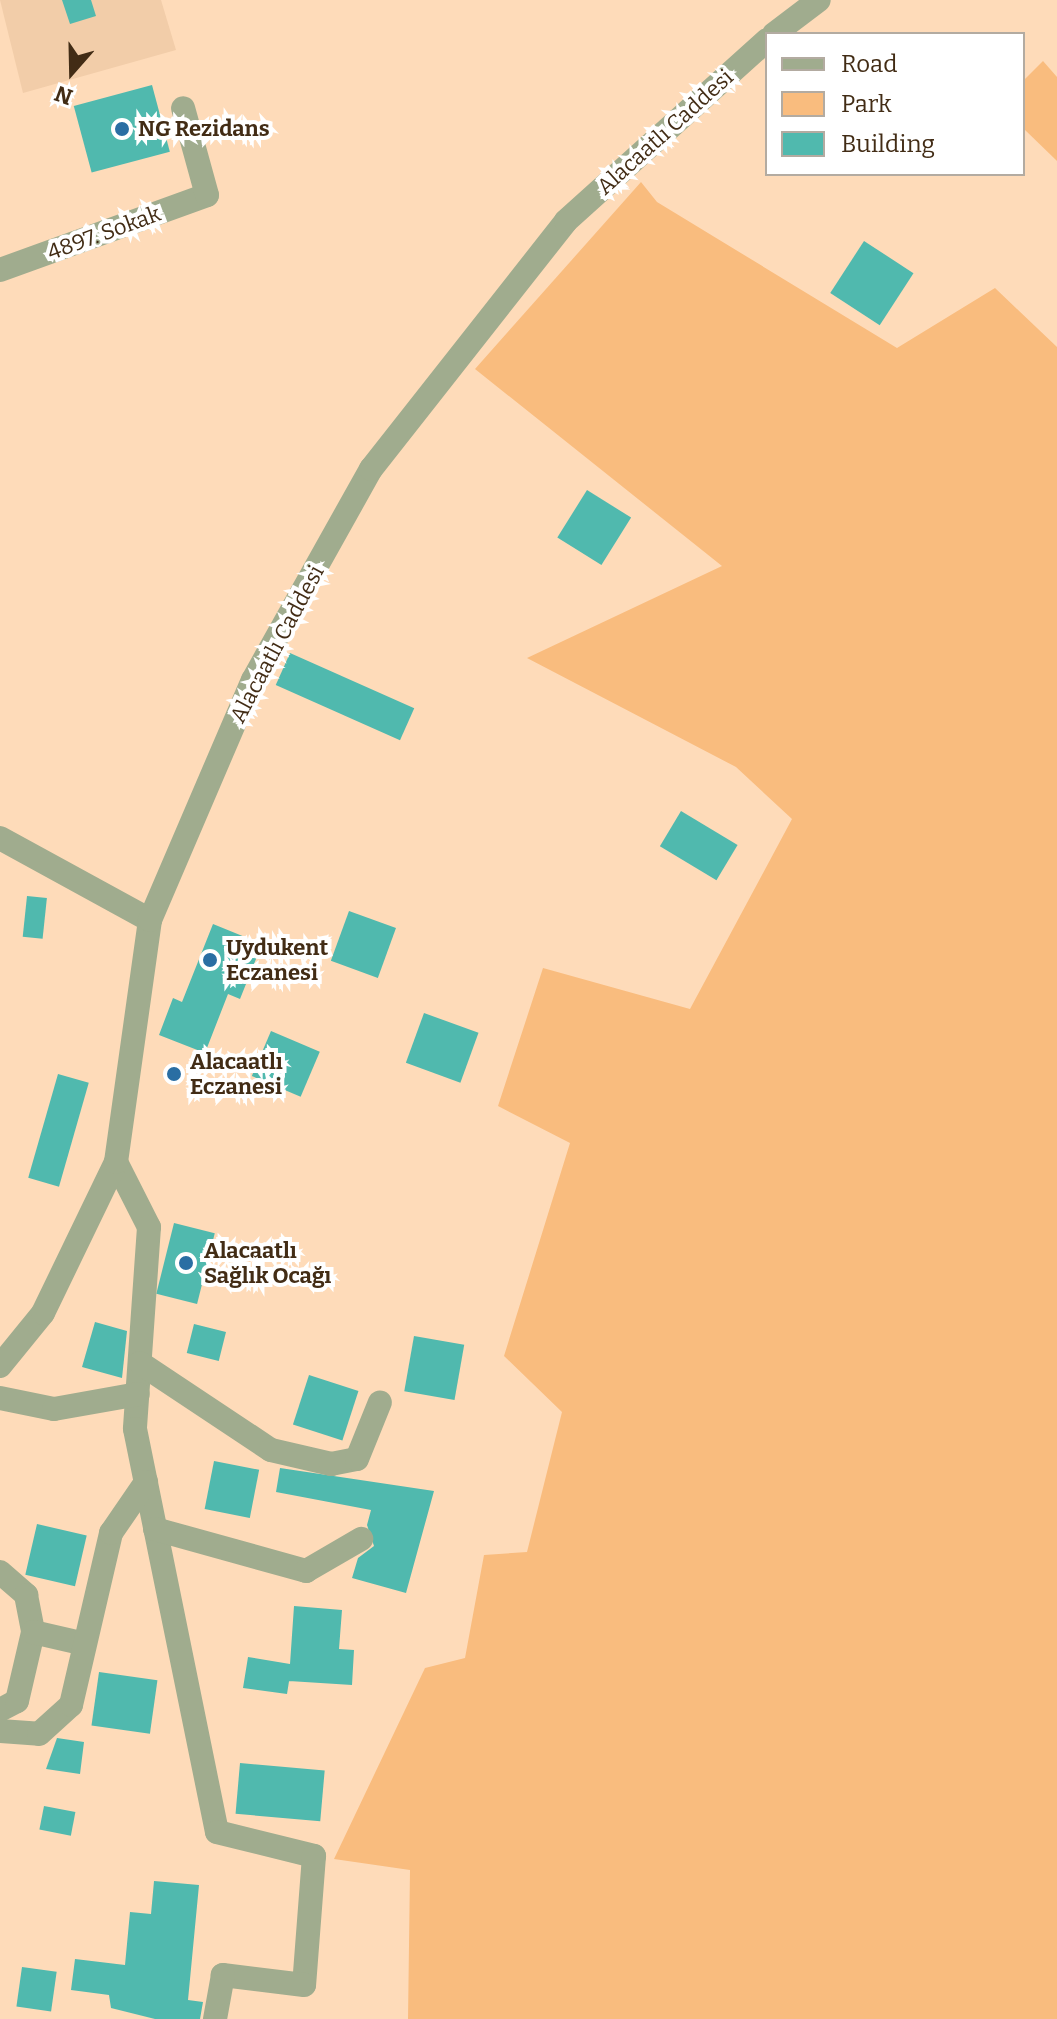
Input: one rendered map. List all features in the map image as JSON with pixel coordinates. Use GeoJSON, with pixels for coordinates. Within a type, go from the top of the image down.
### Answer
{"type":"FeatureCollection","features":[{"type":"Feature","properties":{"kind":"street"},"geometry":{"type":"LineString","coordinates":[[777,32],[819,0]]}},
{"type":"Feature","properties":{"kind":"street","name":"Alacaatlı Caddesi"},"geometry":{"type":"LineString","coordinates":[[0,1366],[43,1313],[116,1162],[150,920],[253,680],[371,469],[566,221],[765,42]]}},
{"type":"Feature","properties":{"kind":"street","name":"4897. Sokak"},"geometry":{"type":"LineString","coordinates":[[0,270],[207,195],[183,108]]}},
{"type":"Feature","properties":{"kind":"street"},"geometry":{"type":"LineString","coordinates":[[0,838],[150,920]]}},
{"type":"Feature","properties":{"kind":"street"},"geometry":{"type":"LineString","coordinates":[[116,1162],[149,1227],[138,1394],[146,1482],[217,1832],[314,1856],[304,1985],[223,1975],[215,2019]]}},
{"type":"Feature","properties":{"kind":"street"},"geometry":{"type":"LineString","coordinates":[[140,1363],[271,1450],[331,1464],[357,1459],[380,1402]]}},
{"type":"Feature","properties":{"kind":"street"},"geometry":{"type":"LineString","coordinates":[[0,1398],[54,1409],[138,1394]]}},
{"type":"Feature","properties":{"kind":"street"},"geometry":{"type":"LineString","coordinates":[[0,1731],[39,1734],[55,1723],[71,1705],[81,1643],[111,1533],[146,1482]]}},
{"type":"Feature","properties":{"kind":"street"},"geometry":{"type":"LineString","coordinates":[[155,1529],[306,1571],[361,1539]]}},
{"type":"Feature","properties":{"kind":"street"},"geometry":{"type":"LineString","coordinates":[[0,1572],[26,1595],[33,1632],[17,1701],[0,1710]]}},
{"type":"Feature","properties":{"kind":"street"},"geometry":{"type":"LineString","coordinates":[[33,1632],[81,1643]]}},
{"type":"Feature","properties":{"kind":"shaded area"},"geometry":{"type":"Polygon","coordinates":[[[0,0],[161,0],[176,50],[23,93],[0,0]]]}},
{"type":"Feature","properties":{"kind":"green space"},"geometry":{"type":"Polygon","coordinates":[[[1043,61],[1057,77],[1057,161],[1025,130],[1025,79],[1043,61]]]}},
{"type":"Feature","properties":{"kind":"green space"},"geometry":{"type":"Polygon","coordinates":[[[641,182],[657,202],[897,348],[995,288],[1057,347],[1057,2019],[408,2019],[410,1870],[334,1859],[425,1668],[465,1658],[484,1555],[527,1552],[562,1412],[504,1356],[570,1143],[498,1106],[543,968],[690,1009],[792,819],[736,767],[527,658],[722,566],[475,369],[641,182]]]}},
{"type":"Feature","properties":{"kind":"building"},"geometry":{"type":"Polygon","coordinates":[[[62,0],[91,0],[96,16],[70,24],[62,0]]]}},
{"type":"Feature","properties":{"kind":"building","name":"NG Rezidans"},"geometry":{"type":"Polygon","coordinates":[[[152,85],[170,152],[92,173],[74,106],[152,85]]]}},
{"type":"Feature","properties":{"kind":"building"},"geometry":{"type":"Polygon","coordinates":[[[864,241],[913,273],[880,325],[830,293],[864,241]]]}},
{"type":"Feature","properties":{"kind":"building"},"geometry":{"type":"Polygon","coordinates":[[[587,490],[631,518],[601,565],[557,537],[587,490]]]}},
{"type":"Feature","properties":{"kind":"building"},"geometry":{"type":"Polygon","coordinates":[[[290,653],[414,708],[400,740],[276,685],[290,653]]]}},
{"type":"Feature","properties":{"kind":"building"},"geometry":{"type":"Polygon","coordinates":[[[681,811],[738,845],[716,880],[660,846],[681,811]]]}},
{"type":"Feature","properties":{"kind":"building"},"geometry":{"type":"Polygon","coordinates":[[[27,896],[47,898],[43,939],[23,937],[27,896]]]}},
{"type":"Feature","properties":{"kind":"building"},"geometry":{"type":"Polygon","coordinates":[[[349,911],[396,928],[378,978],[331,961],[349,911]]]}},
{"type":"Feature","properties":{"kind":"building"},"geometry":{"type":"Polygon","coordinates":[[[213,924],[262,944],[240,999],[228,994],[205,1053],[159,1035],[173,998],[182,1002],[213,924]]]}},
{"type":"Feature","properties":{"kind":"building"},"geometry":{"type":"Polygon","coordinates":[[[424,1013],[479,1033],[460,1083],[406,1063],[424,1013]]]}},
{"type":"Feature","properties":{"kind":"building"},"geometry":{"type":"Polygon","coordinates":[[[271,1031],[320,1052],[301,1097],[252,1076],[271,1031]]]}},
{"type":"Feature","properties":{"kind":"building"},"geometry":{"type":"Polygon","coordinates":[[[58,1074],[89,1083],[59,1187],[28,1178],[58,1074]]]}},
{"type":"Feature","properties":{"kind":"building","name":"Alacaatlı Sağlık Ocağı"},"geometry":{"type":"Polygon","coordinates":[[[174,1223],[215,1233],[197,1304],[156,1294],[174,1223]]]}},
{"type":"Feature","properties":{"kind":"building"},"geometry":{"type":"Polygon","coordinates":[[[95,1322],[127,1331],[122,1378],[82,1367],[95,1322]]]}},
{"type":"Feature","properties":{"kind":"building"},"geometry":{"type":"Polygon","coordinates":[[[194,1324],[226,1332],[219,1361],[187,1353],[194,1324]]]}},
{"type":"Feature","properties":{"kind":"building"},"geometry":{"type":"Polygon","coordinates":[[[414,1336],[464,1345],[455,1400],[404,1391],[414,1336]]]}},
{"type":"Feature","properties":{"kind":"building"},"geometry":{"type":"Polygon","coordinates":[[[309,1375],[358,1391],[342,1441],[293,1424],[309,1375]]]}},
{"type":"Feature","properties":{"kind":"building"},"geometry":{"type":"Polygon","coordinates":[[[214,1461],[259,1470],[250,1518],[205,1509],[214,1461]]]}},
{"type":"Feature","properties":{"kind":"building"},"geometry":{"type":"Polygon","coordinates":[[[280,1468],[434,1491],[406,1593],[352,1578],[358,1558],[374,1546],[367,1525],[371,1510],[276,1492],[280,1468]]]}},
{"type":"Feature","properties":{"kind":"building"},"geometry":{"type":"Polygon","coordinates":[[[37,1524],[87,1535],[75,1586],[25,1575],[37,1524]]]}},
{"type":"Feature","properties":{"kind":"building"},"geometry":{"type":"Polygon","coordinates":[[[294,1606],[342,1610],[339,1649],[354,1650],[352,1685],[289,1681],[287,1694],[243,1688],[248,1657],[290,1664],[294,1606]]]}},
{"type":"Feature","properties":{"kind":"building"},"geometry":{"type":"Polygon","coordinates":[[[99,1672],[157,1680],[150,1734],[91,1725],[99,1672]]]}},
{"type":"Feature","properties":{"kind":"building"},"geometry":{"type":"Polygon","coordinates":[[[57,1738],[84,1742],[80,1774],[46,1769],[57,1738]]]}},
{"type":"Feature","properties":{"kind":"building"},"geometry":{"type":"Polygon","coordinates":[[[240,1763],[325,1770],[320,1821],[236,1814],[240,1763]]]}},
{"type":"Feature","properties":{"kind":"building"},"geometry":{"type":"Polygon","coordinates":[[[44,1806],[75,1812],[71,1836],[39,1830],[44,1806]]]}},
{"type":"Feature","properties":{"kind":"building"},"geometry":{"type":"Polygon","coordinates":[[[154,1881],[199,1885],[188,2000],[203,2002],[200,2019],[155,2019],[111,2008],[109,1995],[71,1990],[75,1959],[125,1965],[130,1912],[151,1914],[154,1881]]]}},
{"type":"Feature","properties":{"kind":"building"},"geometry":{"type":"Polygon","coordinates":[[[22,1967],[57,1972],[51,2011],[16,2007],[22,1967]]]}},
{"type":"Feature","properties":{"kind":"place","name":"NG Rezidans"},"geometry":{"type":"Point","coordinates":[122,129]}},
{"type":"Feature","properties":{"kind":"place","name":"Uydukent Eczanesi"},"geometry":{"type":"Point","coordinates":[210,960]}},
{"type":"Feature","properties":{"kind":"place","name":"Alacaatlı Eczanesi"},"geometry":{"type":"Point","coordinates":[174,1074]}},
{"type":"Feature","properties":{"kind":"place","name":"Alacaatlı Sağlık Ocağı"},"geometry":{"type":"Point","coordinates":[186,1263]}}]}
